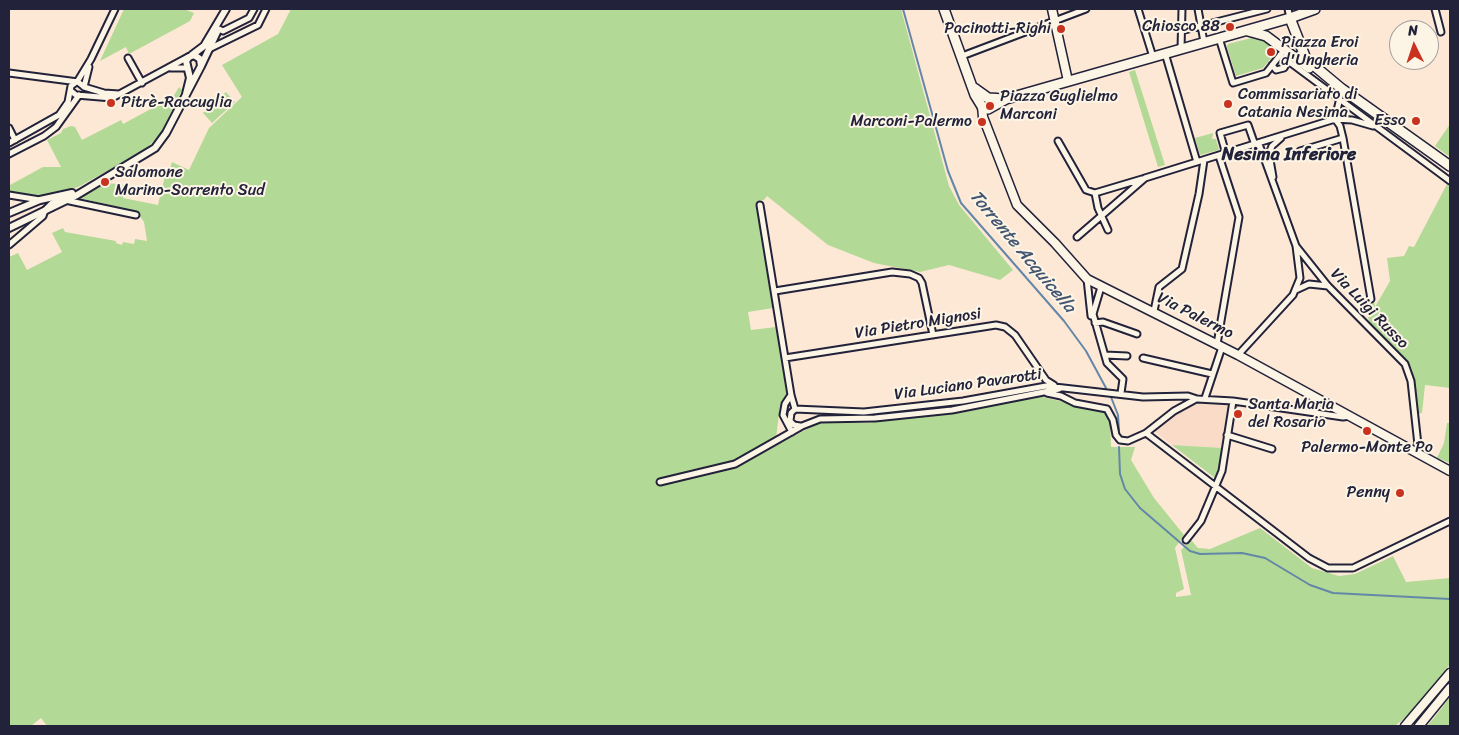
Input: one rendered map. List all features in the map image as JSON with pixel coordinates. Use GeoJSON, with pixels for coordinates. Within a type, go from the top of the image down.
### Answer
{"type":"FeatureCollection","features":[{"type":"Feature","properties":{"kind":"main road"},"geometry":{"type":"LineString","coordinates":[[944,9],[972,86],[987,103],[1272,23],[1289,13],[1315,9]]}},
{"type":"Feature","properties":{"kind":"main road"},"geometry":{"type":"LineString","coordinates":[[1052,9],[1068,81]]}},
{"type":"Feature","properties":{"kind":"main road"},"geometry":{"type":"LineString","coordinates":[[1289,13],[1302,53],[1326,76],[1450,166]]}},
{"type":"Feature","properties":{"kind":"main road"},"geometry":{"type":"LineString","coordinates":[[1272,23],[1270,31],[1281,50]]}},
{"type":"Feature","properties":{"kind":"main road"},"geometry":{"type":"LineString","coordinates":[[1245,31],[1262,34],[1281,50],[1314,71],[1326,76]]}},
{"type":"Feature","properties":{"kind":"main road","name":"Via Palermo"},"geometry":{"type":"LineString","coordinates":[[987,103],[988,128],[1017,205],[1055,242],[1087,279],[1220,345],[1450,471]]}},
{"type":"Feature","properties":{"kind":"main road"},"geometry":{"type":"LineString","coordinates":[[1405,726],[1450,673]]}},
{"type":"Feature","properties":{"kind":"main road"},"geometry":{"type":"LineString","coordinates":[[1419,726],[1450,688]]}},
{"type":"Feature","properties":{"kind":"street"},"geometry":{"type":"LineString","coordinates":[[9,154],[44,136],[56,127],[83,86],[91,59],[114,9]]}},
{"type":"Feature","properties":{"kind":"street"},"geometry":{"type":"LineString","coordinates":[[52,80],[79,94],[108,98],[122,94],[190,56],[204,46],[226,9]]}},
{"type":"Feature","properties":{"kind":"street"},"geometry":{"type":"LineString","coordinates":[[219,29],[223,32],[249,18],[254,9]]}},
{"type":"Feature","properties":{"kind":"street"},"geometry":{"type":"LineString","coordinates":[[210,48],[258,24],[266,9]]}},
{"type":"Feature","properties":{"kind":"street"},"geometry":{"type":"LineString","coordinates":[[962,56],[1086,9]]}},
{"type":"Feature","properties":{"kind":"street"},"geometry":{"type":"LineString","coordinates":[[1138,9],[1153,57]]}},
{"type":"Feature","properties":{"kind":"street"},"geometry":{"type":"LineString","coordinates":[[1181,49],[1182,9]]}},
{"type":"Feature","properties":{"kind":"street"},"geometry":{"type":"LineString","coordinates":[[1198,9],[1201,26],[1211,40],[1233,82],[1266,73],[1281,50],[1288,61],[1450,182]]}},
{"type":"Feature","properties":{"kind":"street"},"geometry":{"type":"LineString","coordinates":[[1181,31],[1267,9]]}},
{"type":"Feature","properties":{"kind":"street"},"geometry":{"type":"LineString","coordinates":[[1435,9],[1441,32]]}},
{"type":"Feature","properties":{"kind":"street"},"geometry":{"type":"LineString","coordinates":[[9,244],[43,216],[51,203],[85,188],[155,148],[166,133],[210,48],[219,29],[222,16]]}},
{"type":"Feature","properties":{"kind":"street"},"geometry":{"type":"LineString","coordinates":[[249,18],[258,24]]}},
{"type":"Feature","properties":{"kind":"street"},"geometry":{"type":"LineString","coordinates":[[237,24],[242,33]]}},
{"type":"Feature","properties":{"kind":"street"},"geometry":{"type":"LineString","coordinates":[[1165,53],[1197,162]]}},
{"type":"Feature","properties":{"kind":"street"},"geometry":{"type":"LineString","coordinates":[[190,56],[199,57],[200,67]]}},
{"type":"Feature","properties":{"kind":"street"},"geometry":{"type":"LineString","coordinates":[[186,94],[190,78],[186,61],[190,56]]}},
{"type":"Feature","properties":{"kind":"street"},"geometry":{"type":"LineString","coordinates":[[128,58],[142,83]]}},
{"type":"Feature","properties":{"kind":"street"},"geometry":{"type":"LineString","coordinates":[[9,143],[56,118],[66,106],[71,90],[91,59]]}},
{"type":"Feature","properties":{"kind":"street"},"geometry":{"type":"LineString","coordinates":[[1272,66],[1276,70],[1284,68],[1288,61]]}},
{"type":"Feature","properties":{"kind":"street"},"geometry":{"type":"LineString","coordinates":[[168,68],[178,66],[194,71],[200,67]]}},
{"type":"Feature","properties":{"kind":"street"},"geometry":{"type":"LineString","coordinates":[[9,73],[76,82],[104,93],[122,94]]}},
{"type":"Feature","properties":{"kind":"street"},"geometry":{"type":"LineString","coordinates":[[1342,89],[1335,119],[1340,126],[1343,138],[1372,299]]}},
{"type":"Feature","properties":{"kind":"street"},"geometry":{"type":"LineString","coordinates":[[1058,141],[1084,188],[1095,193],[1335,119],[1352,120],[1375,127]]}},
{"type":"Feature","properties":{"kind":"street"},"geometry":{"type":"LineString","coordinates":[[1226,154],[1220,133],[1248,125],[1273,182],[1296,246],[1300,271],[1296,290]]}},
{"type":"Feature","properties":{"kind":"street"},"geometry":{"type":"LineString","coordinates":[[9,128],[15,140]]}},
{"type":"Feature","properties":{"kind":"street"},"geometry":{"type":"LineString","coordinates":[[1273,182],[1269,154],[1272,146],[1283,136]]}},
{"type":"Feature","properties":{"kind":"street"},"geometry":{"type":"LineString","coordinates":[[1300,151],[1343,138]]}},
{"type":"Feature","properties":{"kind":"street"},"geometry":{"type":"LineString","coordinates":[[1205,398],[1220,345],[1239,217],[1219,156]]}},
{"type":"Feature","properties":{"kind":"street"},"geometry":{"type":"LineString","coordinates":[[1154,311],[1159,287],[1182,269],[1204,160]]}},
{"type":"Feature","properties":{"kind":"street"},"geometry":{"type":"LineString","coordinates":[[1077,237],[1144,178]]}},
{"type":"Feature","properties":{"kind":"street"},"geometry":{"type":"LineString","coordinates":[[1095,193],[1101,216],[1108,230]]}},
{"type":"Feature","properties":{"kind":"street"},"geometry":{"type":"LineString","coordinates":[[9,195],[51,203]]}},
{"type":"Feature","properties":{"kind":"street"},"geometry":{"type":"LineString","coordinates":[[69,196],[86,204],[136,214]]}},
{"type":"Feature","properties":{"kind":"street"},"geometry":{"type":"LineString","coordinates":[[69,196],[86,204]]}},
{"type":"Feature","properties":{"kind":"street"},"geometry":{"type":"LineString","coordinates":[[18,197],[23,203],[23,207]]}},
{"type":"Feature","properties":{"kind":"street"},"geometry":{"type":"LineString","coordinates":[[9,213],[40,200]]}},
{"type":"Feature","properties":{"kind":"street"},"geometry":{"type":"LineString","coordinates":[[760,205],[791,395],[796,408],[790,414],[790,420],[794,426],[802,426]]}},
{"type":"Feature","properties":{"kind":"street"},"geometry":{"type":"LineString","coordinates":[[9,228],[45,210]]}},
{"type":"Feature","properties":{"kind":"street","name":"Via Luigi Russo"},"geometry":{"type":"LineString","coordinates":[[1296,246],[1328,286],[1405,364],[1411,381],[1419,454]]}},
{"type":"Feature","properties":{"kind":"street"},"geometry":{"type":"LineString","coordinates":[[775,291],[892,272],[910,274],[919,278],[922,283],[933,335]]}},
{"type":"Feature","properties":{"kind":"street"},"geometry":{"type":"LineString","coordinates":[[1087,279],[1090,315],[1095,323]]}},
{"type":"Feature","properties":{"kind":"street"},"geometry":{"type":"LineString","coordinates":[[1238,355],[1296,290],[1309,284],[1328,286]]}},
{"type":"Feature","properties":{"kind":"street"},"geometry":{"type":"LineString","coordinates":[[1101,287],[1093,312],[1095,323],[1105,355],[1112,368],[1122,376],[1124,383],[1121,393]]}},
{"type":"Feature","properties":{"kind":"street"},"geometry":{"type":"LineString","coordinates":[[1095,323],[1102,322],[1138,334]]}},
{"type":"Feature","properties":{"kind":"street","name":"Via Pietro Mignosi"},"geometry":{"type":"LineString","coordinates":[[786,358],[991,325],[1004,327],[1015,335],[1047,384]]}},
{"type":"Feature","properties":{"kind":"street"},"geometry":{"type":"LineString","coordinates":[[1105,355],[1127,356]]}},
{"type":"Feature","properties":{"kind":"street"},"geometry":{"type":"LineString","coordinates":[[1143,358],[1212,374]]}},
{"type":"Feature","properties":{"kind":"street","name":"Via Luciano Pavarotti"},"geometry":{"type":"LineString","coordinates":[[796,408],[864,412],[942,404],[1047,384],[1143,397],[1188,396],[1197,399],[1233,401],[1343,417],[1350,416]]}},
{"type":"Feature","properties":{"kind":"street"},"geometry":{"type":"LineString","coordinates":[[660,482],[735,464],[802,426],[826,419],[864,419],[952,410],[1066,388],[1068,398]]}},
{"type":"Feature","properties":{"kind":"street"},"geometry":{"type":"LineString","coordinates":[[1039,392],[1068,398],[1075,403],[1107,409],[1113,420],[1116,436],[1128,441],[1146,433],[1167,415],[1197,399]]}},
{"type":"Feature","properties":{"kind":"street"},"geometry":{"type":"LineString","coordinates":[[791,395],[783,413],[784,421],[792,432]]}},
{"type":"Feature","properties":{"kind":"street"},"geometry":{"type":"LineString","coordinates":[[1186,540],[1202,521],[1222,471],[1233,401]]}},
{"type":"Feature","properties":{"kind":"street"},"geometry":{"type":"LineString","coordinates":[[1146,433],[1309,558],[1328,568],[1353,568],[1450,519]]}},
{"type":"Feature","properties":{"kind":"street"},"geometry":{"type":"LineString","coordinates":[[1227,435],[1272,450]]}},
{"type":"Feature","properties":{"kind":"shaded area"},"geometry":{"type":"Polygon","coordinates":[[[1206,402],[1229,403],[1223,448],[1172,445],[1153,430],[1189,406],[1206,402]]]}},
{"type":"Feature","properties":{"kind":"green space"},"geometry":{"type":"Polygon","coordinates":[[[124,9],[184,9],[194,13],[190,21],[129,54],[126,47],[100,61],[124,9]]]}},
{"type":"Feature","properties":{"kind":"green space"},"geometry":{"type":"Polygon","coordinates":[[[291,9],[901,9],[949,186],[959,205],[1013,270],[1000,280],[949,265],[920,272],[874,263],[828,245],[767,196],[764,200],[758,201],[773,308],[748,312],[751,330],[776,327],[787,396],[780,406],[776,438],[767,443],[770,449],[822,421],[869,423],[907,416],[965,412],[979,407],[1038,396],[1103,411],[1110,421],[1111,447],[1135,447],[1131,460],[1154,498],[1184,535],[1175,548],[1184,589],[1176,593],[1176,597],[1191,595],[1181,550],[1191,540],[1198,548],[1210,549],[1260,528],[1312,568],[1339,576],[1355,574],[1393,556],[1406,582],[1450,578],[1450,664],[1413,711],[1395,726],[47,726],[41,718],[31,726],[9,726],[9,257],[18,253],[27,270],[62,252],[52,233],[63,228],[65,232],[116,241],[116,243],[122,245],[123,242],[134,244],[135,239],[147,241],[144,222],[136,211],[79,198],[108,183],[125,185],[123,198],[158,205],[165,176],[168,176],[172,162],[189,170],[209,128],[242,97],[222,65],[278,34],[291,9]]]}},
{"type":"Feature","properties":{"kind":"green space"},"geometry":{"type":"Polygon","coordinates":[[[1255,37],[1266,41],[1277,51],[1263,68],[1236,76],[1227,47],[1228,44],[1255,37]]]}},
{"type":"Feature","properties":{"kind":"green space"},"geometry":{"type":"Polygon","coordinates":[[[1135,70],[1165,165],[1158,167],[1129,72],[1135,70]]]}},
{"type":"Feature","properties":{"kind":"green space"},"geometry":{"type":"Polygon","coordinates":[[[179,87],[182,90],[161,133],[145,150],[80,186],[62,193],[35,196],[9,192],[10,185],[43,167],[61,167],[47,140],[61,133],[63,129],[71,126],[75,127],[82,140],[121,120],[123,124],[173,97],[179,87]]]}},
{"type":"Feature","properties":{"kind":"green space"},"geometry":{"type":"Polygon","coordinates":[[[226,92],[235,102],[212,123],[203,113],[226,92]]]}},
{"type":"Feature","properties":{"kind":"green space"},"geometry":{"type":"Polygon","coordinates":[[[1450,124],[1450,157],[1435,146],[1450,124]]]}},
{"type":"Feature","properties":{"kind":"green space"},"geometry":{"type":"Polygon","coordinates":[[[1213,133],[1212,139],[1216,139],[1219,150],[1200,155],[1195,138],[1213,133]]]}},
{"type":"Feature","properties":{"kind":"green space"},"geometry":{"type":"Polygon","coordinates":[[[1447,184],[1450,187],[1450,388],[1425,385],[1422,413],[1417,414],[1412,369],[1406,359],[1370,323],[1365,309],[1374,300],[1375,307],[1390,281],[1387,258],[1404,256],[1409,246],[1414,247],[1447,184]]]}},
{"type":"Feature","properties":{"kind":"green space"},"geometry":{"type":"Polygon","coordinates":[[[1447,423],[1450,423],[1450,463],[1437,458],[1444,443],[1447,423]]]}},
{"type":"Feature","properties":{"kind":"green space"},"geometry":{"type":"Polygon","coordinates":[[[1172,445],[1223,448],[1217,479],[1215,478],[1172,445]]]}},
{"type":"Feature","properties":{"kind":"green space"},"geometry":{"type":"Polygon","coordinates":[[[1450,697],[1450,726],[1427,726],[1434,718],[1450,697]]]}},
{"type":"Feature","properties":{"kind":"waterway","name":"Torrente Acquicella"},"geometry":{"type":"LineString","coordinates":[[903,9],[948,171],[961,203],[1064,321],[1086,351],[1106,388]]}},
{"type":"Feature","properties":{"kind":"waterway","name":"Torrente Acquicella"},"geometry":{"type":"LineString","coordinates":[[1111,397],[1118,415],[1119,430]]}},
{"type":"Feature","properties":{"kind":"waterway","name":"Torrente Acquicella"},"geometry":{"type":"LineString","coordinates":[[1119,447],[1120,474],[1125,489],[1140,508],[1190,551],[1200,554],[1242,553],[1265,558],[1310,585],[1333,593],[1450,599]]}},
{"type":"Feature","properties":{"kind":"place","name":"Chiosco 88"},"geometry":{"type":"Point","coordinates":[1230,27]}},
{"type":"Feature","properties":{"kind":"place","name":"Pacinotti-Righi"},"geometry":{"type":"Point","coordinates":[1061,29]}},
{"type":"Feature","properties":{"kind":"place","name":"Piazza Eroi d'Ungheria"},"geometry":{"type":"Point","coordinates":[1271,52]}},
{"type":"Feature","properties":{"kind":"place","name":"Pitrè-Raccuglia"},"geometry":{"type":"Point","coordinates":[111,103]}},
{"type":"Feature","properties":{"kind":"place","name":"Commissariato di Catania Nesima"},"geometry":{"type":"Point","coordinates":[1228,104]}},
{"type":"Feature","properties":{"kind":"place","name":"Piazza Guglielmo Marconi"},"geometry":{"type":"Point","coordinates":[990,106]}},
{"type":"Feature","properties":{"kind":"place","name":"Esso"},"geometry":{"type":"Point","coordinates":[1416,121]}},
{"type":"Feature","properties":{"kind":"place","name":"Marconi-Palermo"},"geometry":{"type":"Point","coordinates":[982,122]}},
{"type":"Feature","properties":{"kind":"place","name":"Salomone Marino-Sorrento Sud"},"geometry":{"type":"Point","coordinates":[105,182]}},
{"type":"Feature","properties":{"kind":"place","name":"Santa Maria del Rosario"},"geometry":{"type":"Point","coordinates":[1238,414]}},
{"type":"Feature","properties":{"kind":"place","name":"Palermo-Monte Po"},"geometry":{"type":"Point","coordinates":[1367,431]}},
{"type":"Feature","properties":{"kind":"place","name":"Penny"},"geometry":{"type":"Point","coordinates":[1400,493]}},
{"type":"Feature","properties":{"kind":"district","name":"Nesima Inferiore"},"geometry":{"type":"Point","coordinates":[1289,155]}}]}
